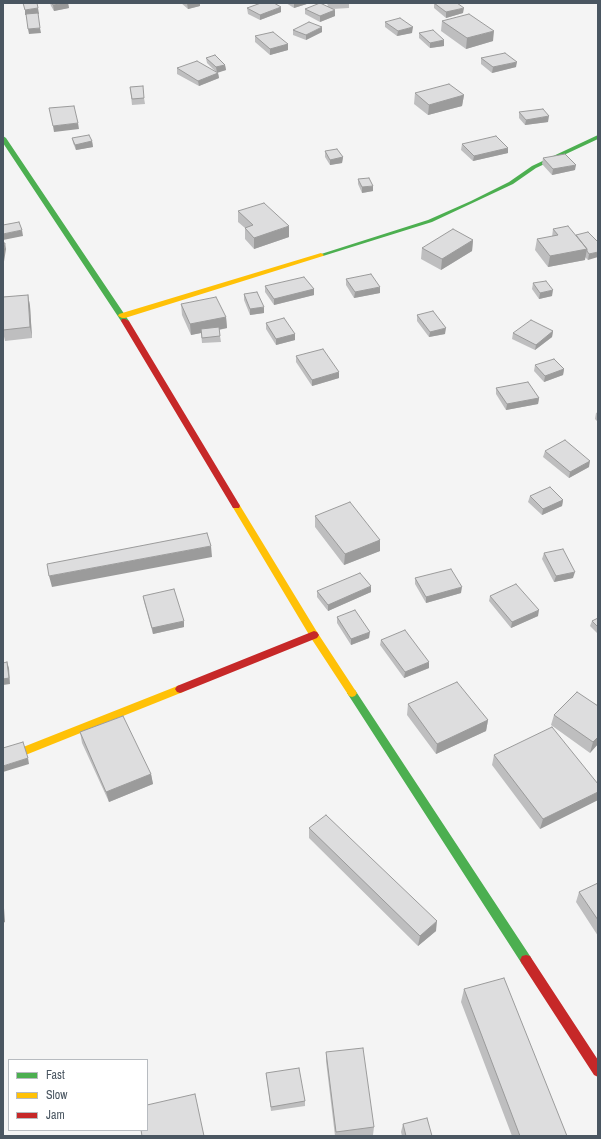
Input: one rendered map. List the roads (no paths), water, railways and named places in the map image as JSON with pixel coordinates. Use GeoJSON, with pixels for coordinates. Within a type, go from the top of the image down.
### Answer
{"type":"FeatureCollection","features":[{"type":"Feature","properties":{"kind":"street"},"geometry":{"type":"LineString","coordinates":[[122,316],[430,220],[473,202],[511,183],[534,167],[598,137]]}},
{"type":"Feature","properties":{"kind":"street"},"geometry":{"type":"LineString","coordinates":[[3,138],[122,316],[314,635],[598,1071]]}},
{"type":"Feature","properties":{"kind":"street"},"geometry":{"type":"LineString","coordinates":[[3,760],[314,635]]}}]}
